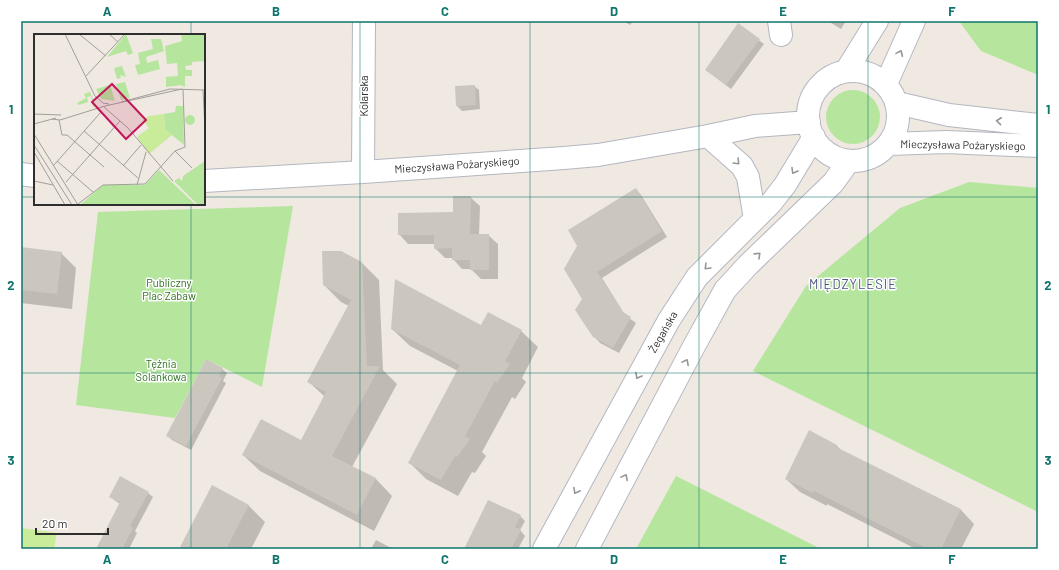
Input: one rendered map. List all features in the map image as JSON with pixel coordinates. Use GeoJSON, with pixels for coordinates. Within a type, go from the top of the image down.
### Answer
{"type":"FeatureCollection","features":[{"type":"Feature","properties":{"kind":"street","name":"Kolarska"},"geometry":{"type":"LineString","coordinates":[[363,172],[364,21]]}},
{"type":"Feature","properties":{"kind":"street"},"geometry":{"type":"LineString","coordinates":[[846,71],[878,21]]}},
{"type":"Feature","properties":{"kind":"street"},"geometry":{"type":"LineString","coordinates":[[886,84],[914,21]]}},
{"type":"Feature","properties":{"kind":"street"},"geometry":{"type":"LineString","coordinates":[[846,71],[857,71],[877,77],[886,84],[897,103],[899,114],[895,135],[881,152],[871,158],[860,161],[849,161],[828,153],[820,146],[811,129],[809,108],[813,95],[822,84],[833,76],[846,71]]}},
{"type":"Feature","properties":{"kind":"street","name":"Mieczysława Pożaryskiego"},"geometry":{"type":"LineString","coordinates":[[897,103],[949,115],[1038,125]]}},
{"type":"Feature","properties":{"kind":"street","name":"Mieczysława Pożaryskiego"},"geometry":{"type":"LineString","coordinates":[[205,180],[363,172],[571,158],[598,155],[708,136],[755,126],[811,129]]}},
{"type":"Feature","properties":{"kind":"street","name":"Żegańska"},"geometry":{"type":"LineString","coordinates":[[544,549],[669,320],[697,277],[755,219],[786,185],[811,129]]}},
{"type":"Feature","properties":{"kind":"street"},"geometry":{"type":"LineString","coordinates":[[708,136],[742,166],[748,177],[755,219]]}},
{"type":"Feature","properties":{"kind":"street","name":"Mieczysława Pożaryskiego"},"geometry":{"type":"LineString","coordinates":[[889,144],[946,142],[1038,146]]}},
{"type":"Feature","properties":{"kind":"street"},"geometry":{"type":"LineString","coordinates":[[587,549],[725,290],[748,265],[834,183],[849,161]]}},
{"type":"Feature","properties":{"kind":"street"},"geometry":{"type":"LineString","coordinates":[[21,174],[34,176]]}},
{"type":"Feature","properties":{"kind":"green space"},"geometry":{"type":"Polygon","coordinates":[[[959,21],[1038,21],[1038,75],[981,51],[959,21]]]}},
{"type":"Feature","properties":{"kind":"green space"},"geometry":{"type":"Polygon","coordinates":[[[853,90],[863,92],[872,98],[878,107],[880,117],[878,127],[872,136],[863,142],[853,144],[843,142],[834,136],[828,127],[826,117],[828,107],[834,98],[843,92],[853,90]]]}},
{"type":"Feature","properties":{"kind":"green space"},"geometry":{"type":"Polygon","coordinates":[[[969,182],[1038,188],[1038,512],[753,371],[806,286],[900,208],[969,182]]]}},
{"type":"Feature","properties":{"kind":"green space","name":"Publiczny Plac Zabaw"},"geometry":{"type":"Polygon","coordinates":[[[293,206],[262,387],[206,359],[175,418],[76,405],[98,212],[293,206]]]}},
{"type":"Feature","properties":{"kind":"green space"},"geometry":{"type":"Polygon","coordinates":[[[676,476],[821,549],[636,549],[676,476]]]}},
{"type":"Feature","properties":{"kind":"green space"},"geometry":{"type":"Polygon","coordinates":[[[21,528],[57,533],[54,549],[21,549],[21,528]]]}},
{"type":"Feature","properties":{"kind":"building"},"geometry":{"type":"Polygon","coordinates":[[[738,23],[760,39],[726,85],[705,70],[738,23]]]}},
{"type":"Feature","properties":{"kind":"building"},"geometry":{"type":"Polygon","coordinates":[[[475,85],[476,105],[456,106],[455,86],[475,85]]]}},
{"type":"Feature","properties":{"kind":"building"},"geometry":{"type":"Polygon","coordinates":[[[636,188],[662,231],[597,272],[623,312],[631,317],[613,348],[593,337],[575,310],[582,299],[564,269],[577,246],[568,230],[636,188]]]}},
{"type":"Feature","properties":{"kind":"building"},"geometry":{"type":"Polygon","coordinates":[[[453,196],[471,196],[470,234],[489,234],[489,270],[470,270],[470,260],[452,260],[452,248],[434,249],[434,235],[398,235],[398,213],[453,212],[453,196]]]}},
{"type":"Feature","properties":{"kind":"building"},"geometry":{"type":"Polygon","coordinates":[[[21,247],[62,252],[57,294],[21,290],[21,247]]]}},
{"type":"Feature","properties":{"kind":"building"},"geometry":{"type":"Polygon","coordinates":[[[322,251],[341,251],[362,262],[367,366],[380,366],[332,456],[376,478],[357,515],[242,455],[261,419],[301,440],[326,392],[307,382],[351,300],[323,285],[322,251]]]}},
{"type":"Feature","properties":{"kind":"building"},"geometry":{"type":"Polygon","coordinates":[[[395,279],[481,325],[488,312],[522,330],[505,361],[510,364],[497,383],[495,381],[465,436],[470,439],[457,457],[455,456],[441,480],[408,463],[460,365],[391,329],[395,279]]]}},
{"type":"Feature","properties":{"kind":"building"},"geometry":{"type":"Polygon","coordinates":[[[206,359],[223,368],[219,376],[222,378],[186,446],[166,436],[206,359]]]}},
{"type":"Feature","properties":{"kind":"building"},"geometry":{"type":"Polygon","coordinates":[[[809,430],[837,445],[836,447],[961,509],[941,549],[928,549],[814,491],[813,493],[785,479],[809,430]]]}},
{"type":"Feature","properties":{"kind":"building"},"geometry":{"type":"Polygon","coordinates":[[[120,476],[149,492],[130,526],[133,528],[122,549],[96,549],[120,502],[109,497],[120,476]]]}},
{"type":"Feature","properties":{"kind":"building"},"geometry":{"type":"Polygon","coordinates":[[[212,485],[249,505],[226,549],[179,549],[212,485]]]}},
{"type":"Feature","properties":{"kind":"building"},"geometry":{"type":"Polygon","coordinates":[[[488,500],[521,515],[515,527],[521,530],[511,549],[464,549],[488,500]]]}},
{"type":"Feature","properties":{"kind":"district","name":"MIĘDZYLESIE"},"geometry":{"type":"Point","coordinates":[853,284]}},
{"type":"Feature","properties":{"kind":"park label","name":"Tężnia Solankowa"},"geometry":{"type":"Point","coordinates":[161,370]}}]}
